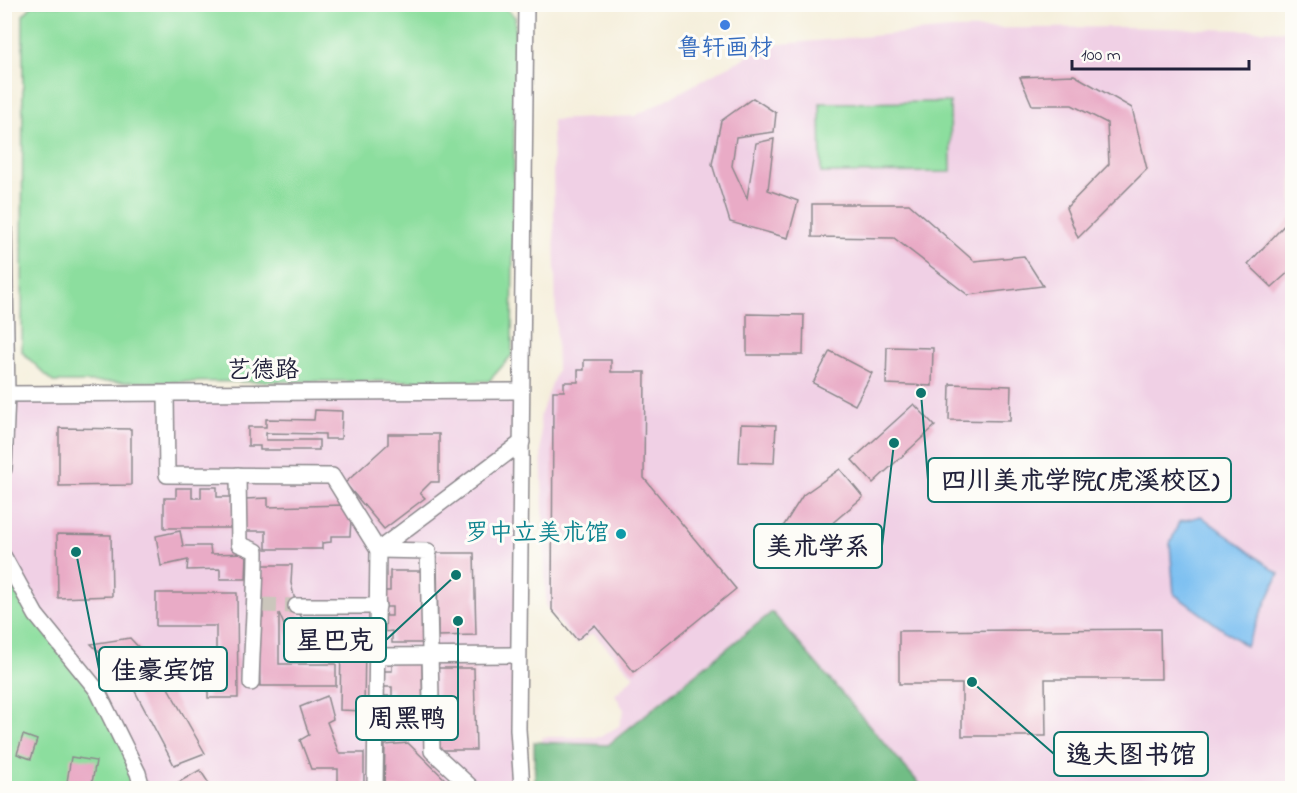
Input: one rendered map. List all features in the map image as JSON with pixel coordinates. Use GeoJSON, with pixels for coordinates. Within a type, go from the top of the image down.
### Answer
{"type":"FeatureCollection","features":[{"type":"Feature","properties":{"kind":"street"},"geometry":{"type":"LineString","coordinates":[[522,789],[518,729],[518,655],[526,4]]}},
{"type":"Feature","properties":{"kind":"street"},"geometry":{"type":"LineString","coordinates":[[4,227],[6,394],[4,469]]}},
{"type":"Feature","properties":{"kind":"street","name":"艺德路"},"geometry":{"type":"LineString","coordinates":[[6,394],[522,391]]}},
{"type":"Feature","properties":{"kind":"street"},"geometry":{"type":"LineString","coordinates":[[166,394],[167,475],[332,476],[378,550],[375,789]]}},
{"type":"Feature","properties":{"kind":"street"},"geometry":{"type":"LineString","coordinates":[[378,550],[522,442]]}},
{"type":"Feature","properties":{"kind":"street"},"geometry":{"type":"LineString","coordinates":[[238,476],[239,544],[256,551],[259,605],[252,625],[251,684]]}},
{"type":"Feature","properties":{"kind":"street"},"geometry":{"type":"LineString","coordinates":[[378,550],[428,551],[432,751],[472,789]]}},
{"type":"Feature","properties":{"kind":"street"},"geometry":{"type":"LineString","coordinates":[[4,557],[36,615],[97,690],[138,773],[142,789]]}},
{"type":"Feature","properties":{"kind":"street"},"geometry":{"type":"LineString","coordinates":[[296,606],[378,606]]}},
{"type":"Feature","properties":{"kind":"street"},"geometry":{"type":"LineString","coordinates":[[377,656],[518,655]]}},
{"type":"Feature","properties":{"kind":"shaded area"},"geometry":{"type":"Polygon","coordinates":[[[1123,27],[1292,31],[1292,788],[542,788],[542,737],[600,737],[619,726],[624,710],[615,695],[634,676],[593,633],[576,644],[546,607],[540,416],[557,370],[552,120],[635,116],[769,45],[950,29],[1123,27]]]}},
{"type":"Feature","properties":{"kind":"shaded area"},"geometry":{"type":"Polygon","coordinates":[[[521,391],[515,788],[142,788],[5,557],[7,394],[521,391]]]}},
{"type":"Feature","properties":{"kind":"green space"},"geometry":{"type":"Polygon","coordinates":[[[501,4],[515,17],[512,355],[489,381],[53,382],[22,352],[23,15],[33,5],[501,4]]]}},
{"type":"Feature","properties":{"kind":"green space"},"geometry":{"type":"Polygon","coordinates":[[[950,102],[951,172],[821,173],[820,103],[950,102]]]}},
{"type":"Feature","properties":{"kind":"green space"},"geometry":{"type":"Polygon","coordinates":[[[4,557],[97,690],[142,788],[5,788],[4,557]]]}},
{"type":"Feature","properties":{"kind":"green space"},"geometry":{"type":"Polygon","coordinates":[[[772,612],[923,788],[535,788],[534,742],[608,745],[772,612]]]}},
{"type":"Feature","properties":{"kind":"water"},"geometry":{"type":"Polygon","coordinates":[[[1201,516],[1279,574],[1246,646],[1174,594],[1170,544],[1179,522],[1201,516]]]}},
{"type":"Feature","properties":{"kind":"building"},"geometry":{"type":"Polygon","coordinates":[[[1074,75],[1132,108],[1147,169],[1078,238],[1066,208],[1109,164],[1107,123],[1072,105],[1032,105],[1020,77],[1074,75]]]}},
{"type":"Feature","properties":{"kind":"building"},"geometry":{"type":"Polygon","coordinates":[[[753,98],[776,113],[774,132],[736,137],[732,166],[747,198],[756,143],[774,139],[768,190],[798,201],[788,238],[730,222],[712,164],[721,121],[753,98]]]}},
{"type":"Feature","properties":{"kind":"building"},"geometry":{"type":"Polygon","coordinates":[[[812,204],[909,204],[974,261],[1024,256],[1043,286],[968,295],[894,238],[812,237],[812,204]]]}},
{"type":"Feature","properties":{"kind":"building"},"geometry":{"type":"Polygon","coordinates":[[[1292,217],[1292,269],[1272,287],[1248,264],[1292,217]]]}},
{"type":"Feature","properties":{"kind":"building"},"geometry":{"type":"Polygon","coordinates":[[[747,314],[804,315],[803,355],[747,355],[747,314]]]}},
{"type":"Feature","properties":{"kind":"building"},"geometry":{"type":"Polygon","coordinates":[[[887,347],[933,348],[932,386],[886,384],[887,347]]]}},
{"type":"Feature","properties":{"kind":"building"},"geometry":{"type":"Polygon","coordinates":[[[830,351],[872,373],[855,405],[813,383],[830,351]]]}},
{"type":"Feature","properties":{"kind":"building","name":"罗中立美术馆"},"geometry":{"type":"Polygon","coordinates":[[[584,360],[611,360],[611,372],[645,372],[644,478],[736,589],[634,672],[595,625],[577,640],[552,610],[553,391],[564,391],[564,382],[578,382],[578,370],[584,370],[584,360]]]}},
{"type":"Feature","properties":{"kind":"building"},"geometry":{"type":"Polygon","coordinates":[[[950,384],[1011,386],[1010,421],[949,420],[950,384]]]}},
{"type":"Feature","properties":{"kind":"building"},"geometry":{"type":"Polygon","coordinates":[[[914,404],[935,426],[873,483],[852,460],[914,404]]]}},
{"type":"Feature","properties":{"kind":"building"},"geometry":{"type":"Polygon","coordinates":[[[315,410],[342,411],[341,439],[325,439],[325,434],[266,433],[266,440],[319,440],[319,450],[260,450],[260,446],[248,446],[248,427],[266,427],[266,419],[314,420],[315,410]]]}},
{"type":"Feature","properties":{"kind":"building"},"geometry":{"type":"Polygon","coordinates":[[[741,424],[776,425],[774,463],[739,462],[741,424]]]}},
{"type":"Feature","properties":{"kind":"building"},"geometry":{"type":"Polygon","coordinates":[[[59,428],[131,429],[131,485],[59,486],[59,428]]]}},
{"type":"Feature","properties":{"kind":"building"},"geometry":{"type":"Polygon","coordinates":[[[388,434],[439,434],[439,482],[431,482],[420,493],[425,498],[384,529],[345,483],[388,444],[388,434]]]}},
{"type":"Feature","properties":{"kind":"building"},"geometry":{"type":"Polygon","coordinates":[[[840,469],[863,497],[796,554],[779,533],[803,495],[840,469]]]}},
{"type":"Feature","properties":{"kind":"building"},"geometry":{"type":"Polygon","coordinates":[[[201,487],[217,487],[217,497],[232,497],[232,528],[164,528],[164,498],[176,498],[176,488],[192,488],[192,498],[201,498],[201,487]]]}},
{"type":"Feature","properties":{"kind":"building"},"geometry":{"type":"Polygon","coordinates":[[[268,498],[268,507],[343,505],[351,519],[350,536],[331,536],[331,542],[322,543],[322,549],[266,549],[266,531],[243,531],[244,499],[268,498]]]}},
{"type":"Feature","properties":{"kind":"building"},"geometry":{"type":"Polygon","coordinates":[[[180,531],[183,546],[210,546],[211,554],[247,553],[246,579],[220,579],[220,569],[187,570],[188,560],[161,566],[156,536],[180,531]]]}},
{"type":"Feature","properties":{"kind":"building"},"geometry":{"type":"Polygon","coordinates":[[[57,534],[111,535],[112,596],[58,598],[57,534]]]}},
{"type":"Feature","properties":{"kind":"building"},"geometry":{"type":"Polygon","coordinates":[[[437,553],[474,553],[476,635],[438,636],[437,553]]]}},
{"type":"Feature","properties":{"kind":"building"},"geometry":{"type":"Polygon","coordinates":[[[262,565],[292,565],[291,583],[297,610],[308,627],[336,639],[336,661],[309,654],[290,639],[279,613],[279,664],[336,664],[336,686],[260,686],[258,617],[263,617],[262,565]]]}},
{"type":"Feature","properties":{"kind":"building"},"geometry":{"type":"Polygon","coordinates":[[[390,571],[421,571],[422,643],[392,643],[392,631],[383,632],[382,616],[392,616],[392,607],[381,607],[381,591],[390,591],[390,571]]]}},
{"type":"Feature","properties":{"kind":"building"},"geometry":{"type":"Polygon","coordinates":[[[156,593],[237,593],[238,698],[208,698],[208,651],[216,651],[216,626],[156,626],[156,593]]]}},
{"type":"Feature","properties":{"kind":"building"},"geometry":{"type":"Polygon","coordinates":[[[1160,629],[1161,679],[1045,679],[1046,736],[962,736],[962,684],[899,684],[899,631],[1160,629]]]}},
{"type":"Feature","properties":{"kind":"building"},"geometry":{"type":"Polygon","coordinates":[[[130,638],[155,665],[205,753],[174,765],[130,682],[91,644],[130,638]]]}},
{"type":"Feature","properties":{"kind":"building"},"geometry":{"type":"Polygon","coordinates":[[[341,641],[365,642],[364,711],[340,710],[341,641]]]}},
{"type":"Feature","properties":{"kind":"building"},"geometry":{"type":"Polygon","coordinates":[[[392,659],[422,659],[423,731],[392,732],[391,712],[382,712],[382,696],[392,696],[392,687],[383,687],[383,671],[392,671],[392,659]]]}},
{"type":"Feature","properties":{"kind":"building"},"geometry":{"type":"Polygon","coordinates":[[[437,668],[474,668],[476,750],[438,750],[437,668]]]}},
{"type":"Feature","properties":{"kind":"building"},"geometry":{"type":"Polygon","coordinates":[[[327,696],[333,719],[327,722],[339,753],[364,753],[364,788],[338,788],[338,769],[311,769],[300,740],[309,735],[300,707],[327,696]]]}},
{"type":"Feature","properties":{"kind":"building"},"geometry":{"type":"Polygon","coordinates":[[[23,735],[37,740],[31,759],[17,754],[23,735]]]}},
{"type":"Feature","properties":{"kind":"building"},"geometry":{"type":"Polygon","coordinates":[[[408,743],[454,788],[384,788],[385,745],[408,743]]]}},
{"type":"Feature","properties":{"kind":"building"},"geometry":{"type":"Polygon","coordinates":[[[71,757],[96,761],[91,788],[66,788],[71,757]]]}},
{"type":"Feature","properties":{"kind":"building"},"geometry":{"type":"Polygon","coordinates":[[[200,770],[212,788],[174,788],[172,786],[200,770]]]}},
{"type":"Feature","properties":{"kind":"tunnel"},"geometry":{"type":"LineString","coordinates":[[262,605],[296,606]]}},
{"type":"Feature","properties":{"kind":"place","name":"鲁轩画材"},"geometry":{"type":"Point","coordinates":[725,25]}},
{"type":"Feature","properties":{"kind":"place","name":"四川美术学院(虎溪校区)"},"geometry":{"type":"Point","coordinates":[921,393]}},
{"type":"Feature","properties":{"kind":"place","name":"美术学系"},"geometry":{"type":"Point","coordinates":[894,443]}},
{"type":"Feature","properties":{"kind":"place","name":"罗中立美术馆"},"geometry":{"type":"Point","coordinates":[621,534]}},
{"type":"Feature","properties":{"kind":"place","name":"佳豪宾馆"},"geometry":{"type":"Point","coordinates":[76,552]}},
{"type":"Feature","properties":{"kind":"place","name":"星巴克"},"geometry":{"type":"Point","coordinates":[456,575]}},
{"type":"Feature","properties":{"kind":"place","name":"周黑鸭"},"geometry":{"type":"Point","coordinates":[458,621]}},
{"type":"Feature","properties":{"kind":"place","name":"逸夫图书馆"},"geometry":{"type":"Point","coordinates":[972,682]}}]}
